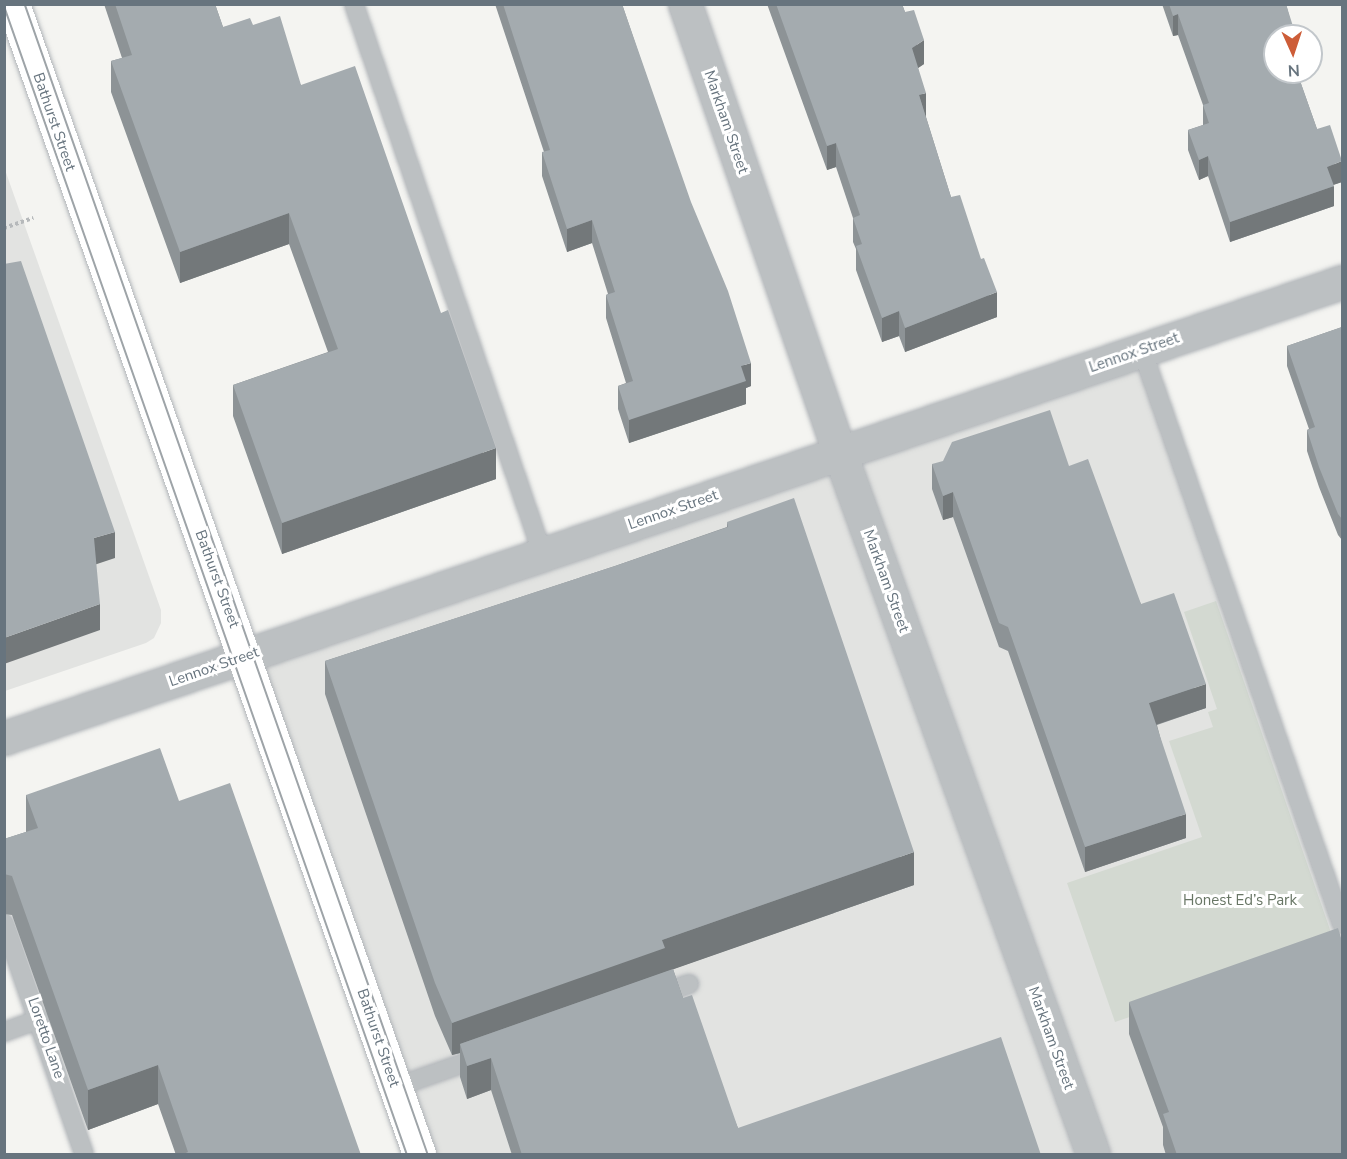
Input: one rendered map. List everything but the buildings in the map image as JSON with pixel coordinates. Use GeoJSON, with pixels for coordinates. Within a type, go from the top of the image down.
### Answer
{"type":"FeatureCollection","features":[{"type":"Feature","properties":{"kind":"main road","name":"Bathurst Street"},"geometry":{"type":"LineString","coordinates":[[13,4],[419,1155]]}},
{"type":"Feature","properties":{"kind":"street","name":"Markham Street"},"geometry":{"type":"LineString","coordinates":[[685,4],[840,454],[1093,1155]]}},
{"type":"Feature","properties":{"kind":"street","name":"Lennox Street"},"geometry":{"type":"LineString","coordinates":[[4,738],[1342,282]]}},
{"type":"Feature","properties":{"kind":"lane"},"geometry":{"type":"LineString","coordinates":[[354,4],[543,555]]}},
{"type":"Feature","properties":{"kind":"lane"},"geometry":{"type":"LineString","coordinates":[[1142,351],[1342,924]]}},
{"type":"Feature","properties":{"kind":"lane","name":"Loretto Lane"},"geometry":{"type":"LineString","coordinates":[[4,923],[40,1019],[84,1155]]}},
{"type":"Feature","properties":{"kind":"lane"},"geometry":{"type":"LineString","coordinates":[[634,1003],[689,984]]}},
{"type":"Feature","properties":{"kind":"lane"},"geometry":{"type":"LineString","coordinates":[[4,1032],[40,1019]]}},
{"type":"Feature","properties":{"kind":"lane"},"geometry":{"type":"LineString","coordinates":[[396,1087],[502,1050]]}},
{"type":"Feature","properties":{"kind":"path"},"geometry":{"type":"LineString","coordinates":[[4,228],[33,218]]}},
{"type":"Feature","properties":{"kind":"shaded area"},"geometry":{"type":"Polygon","coordinates":[[[4,167],[161,610],[161,623],[154,638],[146,643],[5,691],[4,167]]]}},
{"type":"Feature","properties":{"kind":"shaded area"},"geometry":{"type":"Polygon","coordinates":[[[1142,350],[1342,920],[1342,1154],[420,1154],[244,656],[1142,350]]]}},
{"type":"Feature","properties":{"kind":"green space","name":"Honest Ed’s Park"},"geometry":{"type":"Polygon","coordinates":[[[1216,601],[1336,947],[1115,1022],[1067,883],[1202,837],[1169,741],[1213,727],[1208,712],[1217,709],[1184,612],[1216,601]]]}},
{"type":"Feature","properties":{"kind":"tram line"},"geometry":{"type":"LineString","coordinates":[[25,4],[428,1154]]}},
{"type":"Feature","properties":{"kind":"tram line"},"geometry":{"type":"LineString","coordinates":[[4,5],[407,1154]]}}]}
